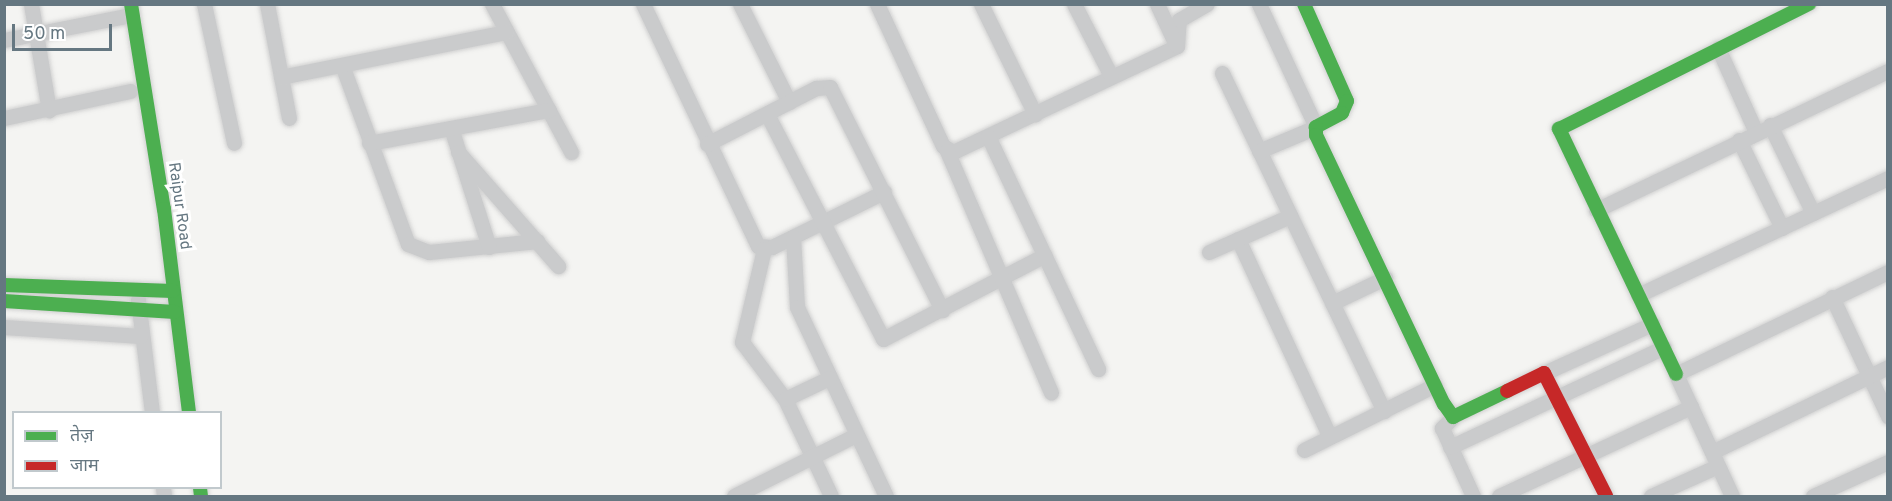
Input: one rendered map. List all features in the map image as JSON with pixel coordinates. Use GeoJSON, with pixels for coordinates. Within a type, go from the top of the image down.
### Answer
{"type":"FeatureCollection","features":[{"type":"Feature","properties":{"kind":"street"},"geometry":{"type":"LineString","coordinates":[[31,4],[49,110]]}},
{"type":"Feature","properties":{"kind":"street"},"geometry":{"type":"LineString","coordinates":[[204,4],[234,143]]}},
{"type":"Feature","properties":{"kind":"street"},"geometry":{"type":"LineString","coordinates":[[267,4],[289,118]]}},
{"type":"Feature","properties":{"kind":"street"},"geometry":{"type":"LineString","coordinates":[[492,4],[571,152]]}},
{"type":"Feature","properties":{"kind":"street"},"geometry":{"type":"LineString","coordinates":[[740,4],[789,102]]}},
{"type":"Feature","properties":{"kind":"street"},"geometry":{"type":"LineString","coordinates":[[981,4],[1035,114]]}},
{"type":"Feature","properties":{"kind":"street"},"geometry":{"type":"LineString","coordinates":[[1074,4],[1111,76]]}},
{"type":"Feature","properties":{"kind":"street"},"geometry":{"type":"LineString","coordinates":[[1157,4],[1177,46]]}},
{"type":"Feature","properties":{"kind":"street"},"geometry":{"type":"LineString","coordinates":[[1259,4],[1435,385],[1453,417]]}},
{"type":"Feature","properties":{"kind":"street"},"geometry":{"type":"LineString","coordinates":[[1259,151],[1316,128],[1342,113],[1347,101],[1304,4]]}},
{"type":"Feature","properties":{"kind":"street"},"geometry":{"type":"LineString","coordinates":[[1732,496],[1677,374],[1559,134],[1561,126],[1809,4]]}},
{"type":"Feature","properties":{"kind":"street"},"geometry":{"type":"LineString","coordinates":[[1177,46],[1179,20],[1208,5]]}},
{"type":"Feature","properties":{"kind":"street"},"geometry":{"type":"LineString","coordinates":[[649,6],[707,144],[754,240],[764,249]]}},
{"type":"Feature","properties":{"kind":"street"},"geometry":{"type":"LineString","coordinates":[[882,6],[1051,393]]}},
{"type":"Feature","properties":{"kind":"street"},"geometry":{"type":"LineString","coordinates":[[4,40],[125,10]]}},
{"type":"Feature","properties":{"kind":"street","name":"Raipur Road"},"geometry":{"type":"LineString","coordinates":[[125,10],[130,91],[153,188]]}},
{"type":"Feature","properties":{"kind":"street","name":"Raipur Road"},"geometry":{"type":"LineString","coordinates":[[125,10],[153,188],[166,291],[175,312],[189,411]]}},
{"type":"Feature","properties":{"kind":"street"},"geometry":{"type":"LineString","coordinates":[[281,76],[507,32]]}},
{"type":"Feature","properties":{"kind":"street"},"geometry":{"type":"LineString","coordinates":[[947,152],[988,136],[1177,46]]}},
{"type":"Feature","properties":{"kind":"street"},"geometry":{"type":"LineString","coordinates":[[1718,48],[1813,213]]}},
{"type":"Feature","properties":{"kind":"street"},"geometry":{"type":"LineString","coordinates":[[342,65],[408,244],[429,252],[537,241]]}},
{"type":"Feature","properties":{"kind":"street"},"geometry":{"type":"LineString","coordinates":[[1596,210],[1887,71]]}},
{"type":"Feature","properties":{"kind":"street"},"geometry":{"type":"LineString","coordinates":[[1222,73],[1384,411]]}},
{"type":"Feature","properties":{"kind":"street"},"geometry":{"type":"LineString","coordinates":[[707,144],[789,102],[830,87],[942,310]]}},
{"type":"Feature","properties":{"kind":"street"},"geometry":{"type":"LineString","coordinates":[[4,118],[130,91]]}},
{"type":"Feature","properties":{"kind":"street"},"geometry":{"type":"LineString","coordinates":[[369,143],[549,110]]}},
{"type":"Feature","properties":{"kind":"street"},"geometry":{"type":"LineString","coordinates":[[767,114],[883,339],[1045,255]]}},
{"type":"Feature","properties":{"kind":"street"},"geometry":{"type":"LineString","coordinates":[[451,128],[489,247]]}},
{"type":"Feature","properties":{"kind":"street"},"geometry":{"type":"LineString","coordinates":[[988,136],[1098,369]]}},
{"type":"Feature","properties":{"kind":"street"},"geometry":{"type":"LineString","coordinates":[[1739,140],[1782,228]]}},
{"type":"Feature","properties":{"kind":"street"},"geometry":{"type":"LineString","coordinates":[[458,152],[558,266]]}},
{"type":"Feature","properties":{"kind":"street"},"geometry":{"type":"LineString","coordinates":[[1638,295],[1887,178]]}},
{"type":"Feature","properties":{"kind":"street"},"geometry":{"type":"LineString","coordinates":[[764,249],[884,192]]}},
{"type":"Feature","properties":{"kind":"street"},"geometry":{"type":"LineString","coordinates":[[1209,252],[1290,216]]}},
{"type":"Feature","properties":{"kind":"street"},"geometry":{"type":"LineString","coordinates":[[793,237],[797,307],[886,496]]}},
{"type":"Feature","properties":{"kind":"street"},"geometry":{"type":"LineString","coordinates":[[1238,239],[1330,437]]}},
{"type":"Feature","properties":{"kind":"street"},"geometry":{"type":"LineString","coordinates":[[764,249],[742,342],[785,399],[831,496]]}},
{"type":"Feature","properties":{"kind":"street"},"geometry":{"type":"LineString","coordinates":[[1677,374],[1887,272]]}},
{"type":"Feature","properties":{"kind":"street"},"geometry":{"type":"LineString","coordinates":[[1332,303],[1385,278]]}},
{"type":"Feature","properties":{"kind":"street"},"geometry":{"type":"LineString","coordinates":[[4,285],[166,291]]}},
{"type":"Feature","properties":{"kind":"street"},"geometry":{"type":"LineString","coordinates":[[137,291],[152,411]]}},
{"type":"Feature","properties":{"kind":"street","name":"Raipur Road"},"geometry":{"type":"LineString","coordinates":[[160,311],[166,291]]}},
{"type":"Feature","properties":{"kind":"street"},"geometry":{"type":"LineString","coordinates":[[1832,297],[1887,416]]}},
{"type":"Feature","properties":{"kind":"street"},"geometry":{"type":"LineString","coordinates":[[4,301],[175,312]]}},
{"type":"Feature","properties":{"kind":"street"},"geometry":{"type":"LineString","coordinates":[[1473,496],[1450,447],[1442,423],[1652,324]]}},
{"type":"Feature","properties":{"kind":"street"},"geometry":{"type":"LineString","coordinates":[[4,327],[141,336]]}},
{"type":"Feature","properties":{"kind":"street"},"geometry":{"type":"LineString","coordinates":[[1450,447],[1664,347]]}},
{"type":"Feature","properties":{"kind":"street"},"geometry":{"type":"LineString","coordinates":[[1712,452],[1887,367]]}},
{"type":"Feature","properties":{"kind":"street"},"geometry":{"type":"LineString","coordinates":[[1545,373],[1606,496]]}},
{"type":"Feature","properties":{"kind":"street"},"geometry":{"type":"LineString","coordinates":[[785,399],[830,378]]}},
{"type":"Feature","properties":{"kind":"street"},"geometry":{"type":"LineString","coordinates":[[1304,450],[1435,385]]}},
{"type":"Feature","properties":{"kind":"street"},"geometry":{"type":"LineString","coordinates":[[1499,496],[1586,453],[1691,407]]}},
{"type":"Feature","properties":{"kind":"street"},"geometry":{"type":"LineString","coordinates":[[736,496],[856,435]]}},
{"type":"Feature","properties":{"kind":"street"},"geometry":{"type":"LineString","coordinates":[[1813,496],[1887,462]]}},
{"type":"Feature","properties":{"kind":"street"},"geometry":{"type":"LineString","coordinates":[[1651,496],[1718,466]]}},
{"type":"Feature","properties":{"kind":"traffic: fast"},"geometry":{"type":"LineString","coordinates":[[131,4],[164,209],[189,411]]}},
{"type":"Feature","properties":{"kind":"traffic: fast"},"geometry":{"type":"LineString","coordinates":[[1304,4],[1347,101],[1342,113],[1316,127],[1316,135],[1444,404],[1453,417],[1507,391]]}},
{"type":"Feature","properties":{"kind":"traffic: fast"},"geometry":{"type":"LineString","coordinates":[[1676,374],[1559,129],[1809,4]]}},
{"type":"Feature","properties":{"kind":"traffic: fast"},"geometry":{"type":"LineString","coordinates":[[4,285],[173,291]]}},
{"type":"Feature","properties":{"kind":"traffic: fast"},"geometry":{"type":"LineString","coordinates":[[4,301],[175,312]]}},
{"type":"Feature","properties":{"kind":"traffic: fast"},"geometry":{"type":"LineString","coordinates":[[200,489],[201,496]]}},
{"type":"Feature","properties":{"kind":"traffic: jam"},"geometry":{"type":"LineString","coordinates":[[1507,391],[1544,373],[1606,496]]}}]}
